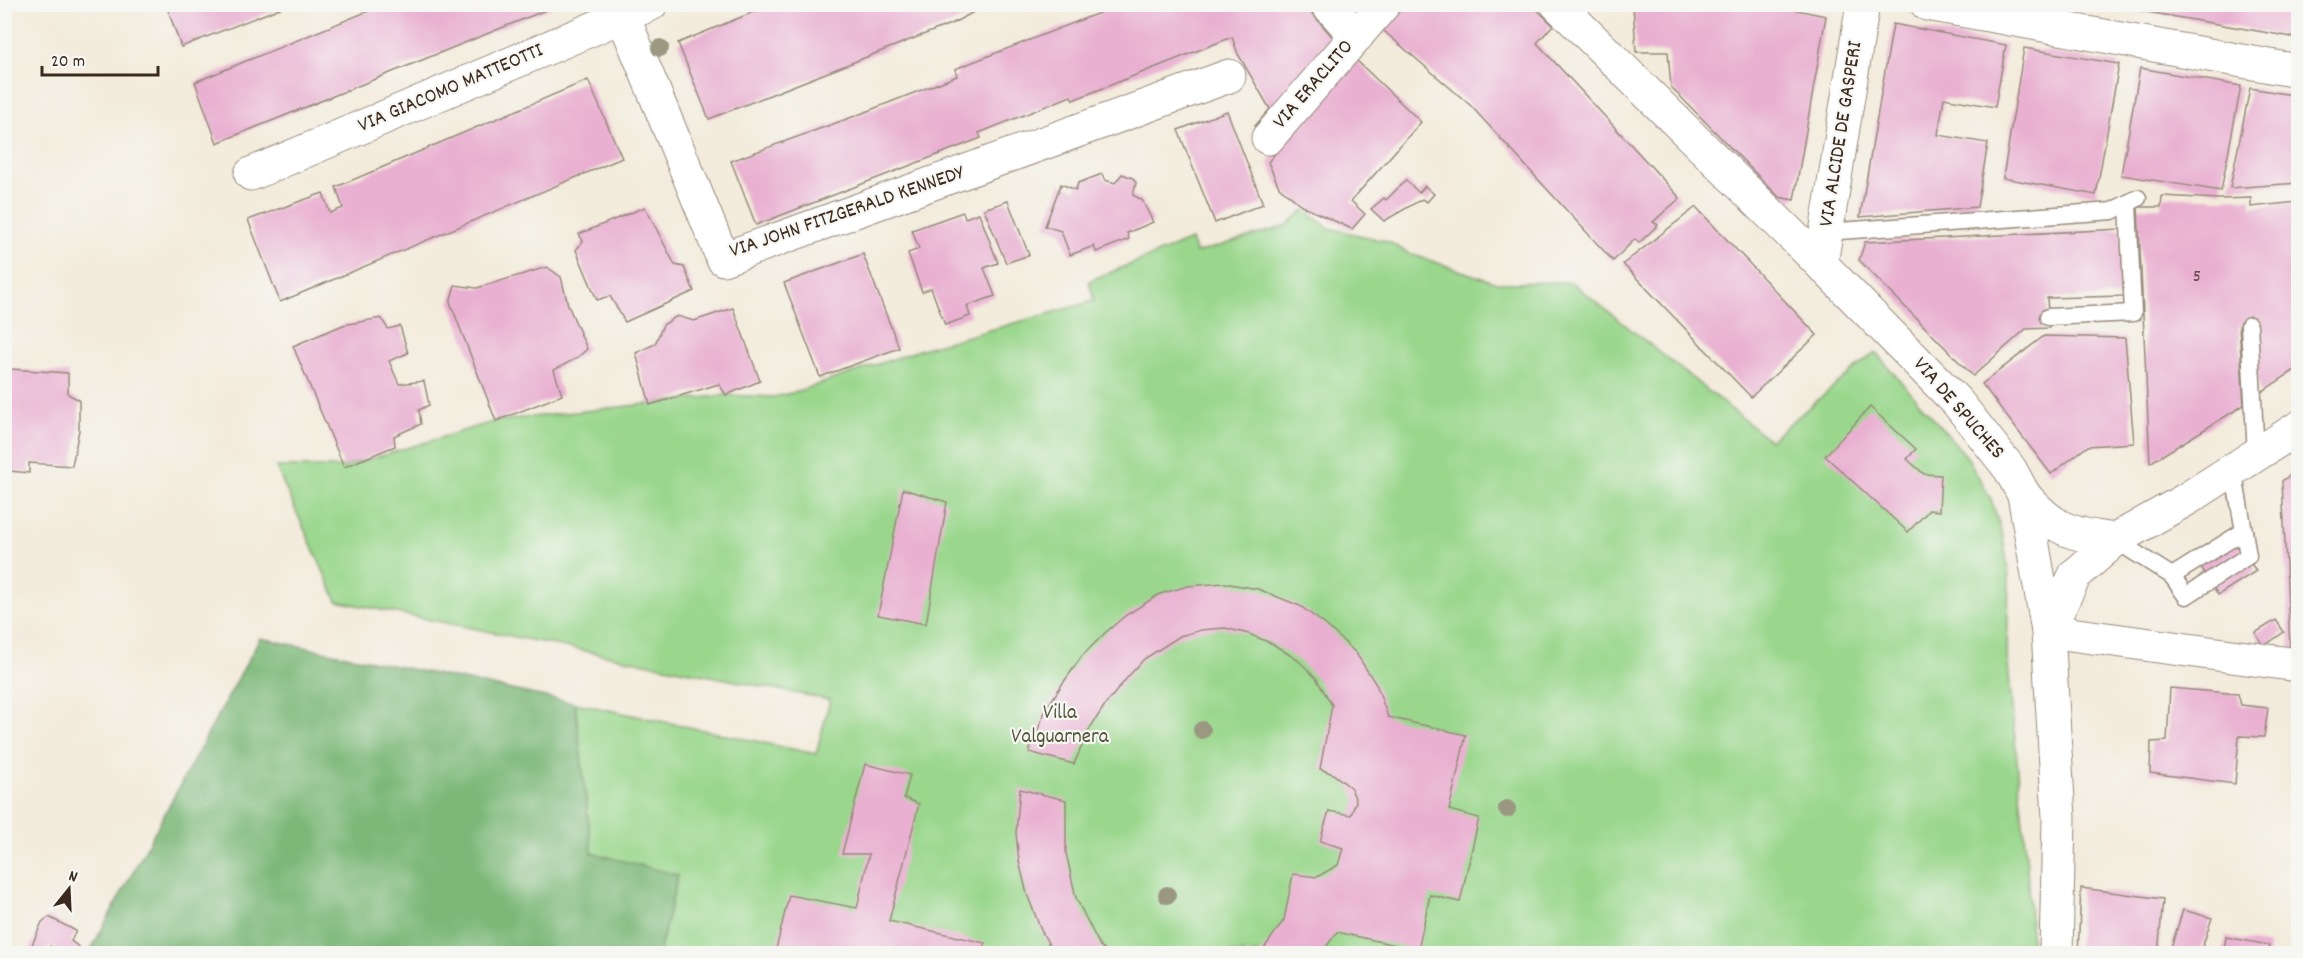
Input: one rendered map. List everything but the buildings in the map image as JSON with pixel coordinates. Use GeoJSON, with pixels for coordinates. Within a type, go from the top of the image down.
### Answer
{"type":"FeatureCollection","features":[{"type":"Feature","properties":{"kind":"street"},"geometry":{"type":"LineString","coordinates":[[1327,4],[1357,36]]}},
{"type":"Feature","properties":{"kind":"street","name":"VIA ERACLITO"},"geometry":{"type":"LineString","coordinates":[[1268,138],[1384,4]]}},
{"type":"Feature","properties":{"kind":"street","name":"VIA DE SPUCHES"},"geometry":{"type":"LineString","coordinates":[[1557,4],[1958,402],[2010,469],[2024,495],[2048,632],[2059,818],[2056,954]]}},
{"type":"Feature","properties":{"kind":"street","name":"VIA ALCIDE DE GASPERI"},"geometry":{"type":"LineString","coordinates":[[1821,264],[1863,4]]}},
{"type":"Feature","properties":{"kind":"street"},"geometry":{"type":"LineString","coordinates":[[1927,4],[2298,71]]}},
{"type":"Feature","properties":{"kind":"street","name":"VIA JOHN FITZGERALD KENNEDY"},"geometry":{"type":"LineString","coordinates":[[631,8],[723,259],[1229,76]]}},
{"type":"Feature","properties":{"kind":"street","name":"VIA GIACOMO MATTEOTTI"},"geometry":{"type":"LineString","coordinates":[[251,174],[631,8]]}},
{"type":"Feature","properties":{"kind":"street"},"geometry":{"type":"LineString","coordinates":[[2298,428],[2115,540],[2075,575],[2048,632],[2298,665]]}},
{"type":"Feature","properties":{"kind":"street"},"geometry":{"type":"LineString","coordinates":[[2024,495],[2039,512],[2079,536],[2115,540]]}},
{"type":"Feature","properties":{"kind":"lane"},"geometry":{"type":"LineString","coordinates":[[1826,232],[2112,211],[2133,201],[2133,313],[2048,317]]}},
{"type":"Feature","properties":{"kind":"lane"},"geometry":{"type":"LineString","coordinates":[[2115,540],[2172,576],[2186,596],[2248,556],[2244,531],[2244,462],[2249,326]]}},
{"type":"Feature","properties":{"kind":"lane"},"geometry":{"type":"LineString","coordinates":[[2172,576],[2244,531]]}},
{"type":"Feature","properties":{"kind":"green space","name":"Villa Valguarnera"},"geometry":{"type":"Polygon","coordinates":[[[1304,210],[1329,228],[1389,242],[1408,253],[1497,283],[1571,282],[1770,440],[1875,352],[1967,457],[1991,499],[2003,536],[2009,578],[2007,654],[2027,867],[2032,953],[659,953],[678,876],[592,853],[575,703],[816,754],[830,700],[337,601],[276,467],[344,467],[496,421],[726,395],[774,397],[796,392],[925,348],[1094,301],[1089,281],[1191,240],[1196,253],[1286,226],[1304,210]]]}},
{"type":"Feature","properties":{"kind":"green space"},"geometry":{"type":"Polygon","coordinates":[[[260,638],[575,703],[592,853],[678,875],[659,953],[89,953],[260,638]]]}}]}
